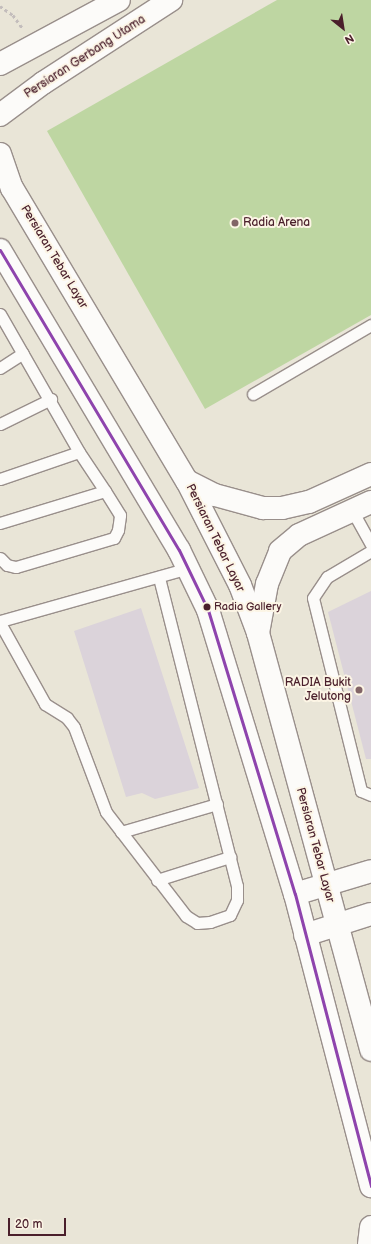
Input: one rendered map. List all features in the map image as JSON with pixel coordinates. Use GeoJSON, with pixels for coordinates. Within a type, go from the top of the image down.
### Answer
{"type":"FeatureCollection","features":[{"type":"Feature","properties":{"kind":"main road"},"geometry":{"type":"LineString","coordinates":[[0,64],[34,48],[119,0]]}},
{"type":"Feature","properties":{"kind":"main road","name":"Persiaran Gerbang Utama"},"geometry":{"type":"LineString","coordinates":[[0,115],[43,83],[171,0]]}},
{"type":"Feature","properties":{"kind":"main road","name":"Persiaran Tebar Layar"},"geometry":{"type":"LineString","coordinates":[[0,154],[12,188],[187,481],[240,585],[258,633],[371,1050]]}},
{"type":"Feature","properties":{"kind":"main road"},"geometry":{"type":"LineString","coordinates":[[0,250],[189,568],[208,610],[295,894],[371,1186]]}},
{"type":"Feature","properties":{"kind":"main road"},"geometry":{"type":"LineString","coordinates":[[187,481],[215,495],[263,508],[282,508],[309,502],[371,474]]}},
{"type":"Feature","properties":{"kind":"main road"},"geometry":{"type":"LineString","coordinates":[[258,633],[266,584],[280,551],[299,535],[362,507]]}},
{"type":"Feature","properties":{"kind":"main road"},"geometry":{"type":"LineString","coordinates":[[295,894],[326,886],[371,871]]}},
{"type":"Feature","properties":{"kind":"main road"},"geometry":{"type":"LineString","coordinates":[[306,935],[337,927],[371,914]]}},
{"type":"Feature","properties":{"kind":"main road"},"geometry":{"type":"LineString","coordinates":[[369,1244],[371,1227]]}},
{"type":"Feature","properties":{"kind":"lane"},"geometry":{"type":"LineString","coordinates":[[0,314],[51,399],[79,452],[120,515],[118,530],[114,538],[16,567],[7,564],[0,558]]}},
{"type":"Feature","properties":{"kind":"lane"},"geometry":{"type":"LineString","coordinates":[[253,394],[371,325]]}},
{"type":"Feature","properties":{"kind":"lane"},"geometry":{"type":"LineString","coordinates":[[0,368],[23,353]]}},
{"type":"Feature","properties":{"kind":"lane"},"geometry":{"type":"LineString","coordinates":[[0,424],[51,399]]}},
{"type":"Feature","properties":{"kind":"lane"},"geometry":{"type":"LineString","coordinates":[[0,479],[79,452]]}},
{"type":"Feature","properties":{"kind":"lane"},"geometry":{"type":"LineString","coordinates":[[0,523],[105,491]]}},
{"type":"Feature","properties":{"kind":"lane"},"geometry":{"type":"LineString","coordinates":[[362,507],[371,544]]}},
{"type":"Feature","properties":{"kind":"lane"},"geometry":{"type":"LineString","coordinates":[[371,551],[327,577],[313,598],[361,791],[371,795]]}},
{"type":"Feature","properties":{"kind":"lane"},"geometry":{"type":"LineString","coordinates":[[159,577],[237,886],[235,908],[230,915],[210,922],[197,923],[186,916],[121,832],[100,801],[74,728],[67,718],[44,704],[0,622],[189,568]]}},
{"type":"Feature","properties":{"kind":"lane"},"geometry":{"type":"LineString","coordinates":[[121,832],[216,804]]}},
{"type":"Feature","properties":{"kind":"lane"},"geometry":{"type":"LineString","coordinates":[[157,880],[230,857]]}},
{"type":"Feature","properties":{"kind":"path"},"geometry":{"type":"LineString","coordinates":[[0,6],[13,15],[34,48]]}},
{"type":"Feature","properties":{"kind":"green space","name":"Radia Arena"},"geometry":{"type":"Polygon","coordinates":[[[277,0],[371,0],[371,315],[205,409],[47,131],[277,0]]]}},
{"type":"Feature","properties":{"kind":"building","name":"RADIA Bukit Jelutong"},"geometry":{"type":"Polygon","coordinates":[[[371,591],[371,759],[366,759],[328,612],[371,591]]]}},
{"type":"Feature","properties":{"kind":"building"},"geometry":{"type":"Polygon","coordinates":[[[141,608],[199,788],[155,799],[142,793],[126,797],[74,631],[141,608]]]}},
{"type":"Feature","properties":{"kind":"transit line"},"geometry":{"type":"LineString","coordinates":[[0,250],[179,550],[208,610],[295,894],[371,1186]]}},
{"type":"Feature","properties":{"kind":"place","name":"Radia Arena"},"geometry":{"type":"Point","coordinates":[235,223]}},
{"type":"Feature","properties":{"kind":"place","name":"Radia Gallery"},"geometry":{"type":"Point","coordinates":[207,607]}},
{"type":"Feature","properties":{"kind":"place","name":"RADIA Bukit Jelutong"},"geometry":{"type":"Point","coordinates":[359,690]}}]}
